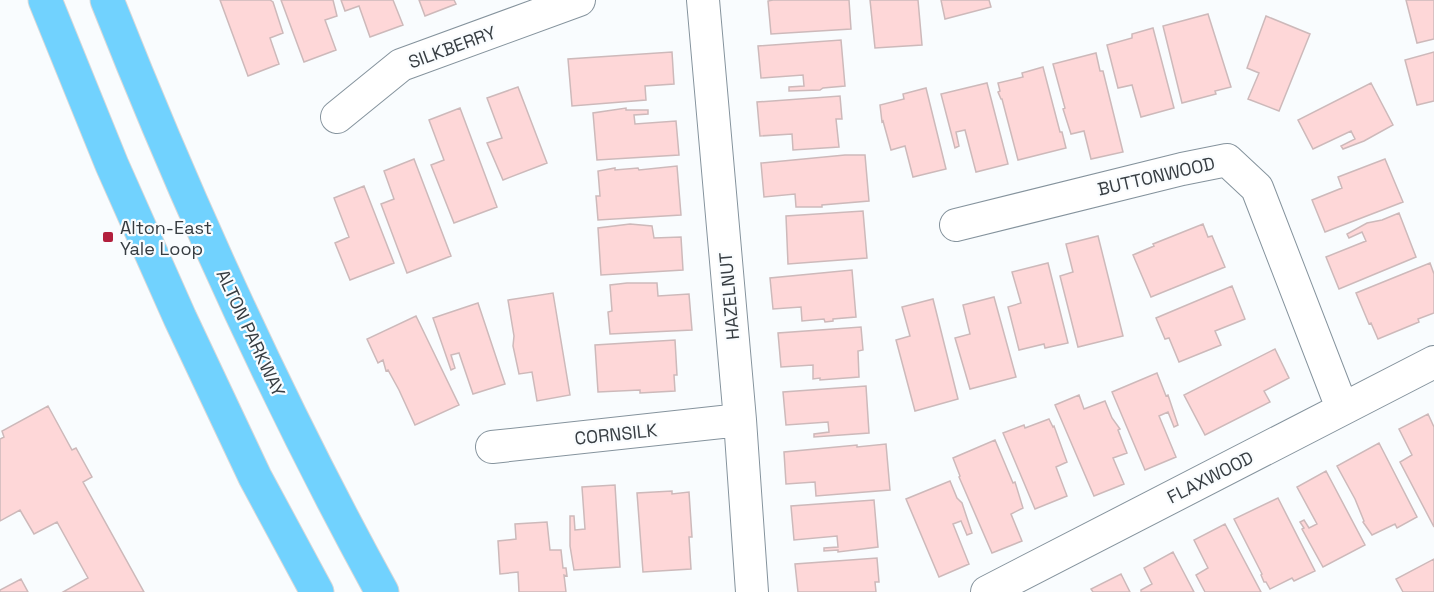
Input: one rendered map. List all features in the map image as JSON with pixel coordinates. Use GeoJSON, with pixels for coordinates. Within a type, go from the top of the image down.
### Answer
{"type":"FeatureCollection","features":[{"type":"Feature","properties":{"kind":"main road"},"geometry":{"type":"LineString","coordinates":[[45,0],[117,176],[180,318],[251,468],[317,592]]}},
{"type":"Feature","properties":{"kind":"main road","name":"ALTON PARKWAY"},"geometry":{"type":"LineString","coordinates":[[107,0],[155,122],[228,287],[382,592]]}},
{"type":"Feature","properties":{"kind":"street","name":"SILKBERRY"},"geometry":{"type":"LineString","coordinates":[[337,117],[401,65],[579,0]]}},
{"type":"Feature","properties":{"kind":"street","name":"HAZELNUT"},"geometry":{"type":"LineString","coordinates":[[703,0],[740,420],[752,592]]}},
{"type":"Feature","properties":{"kind":"street","name":"BUTTONWOOD"},"geometry":{"type":"LineString","coordinates":[[956,225],[1227,160],[1257,188],[1342,408]]}},
{"type":"Feature","properties":{"kind":"street","name":"FLAXWOOD"},"geometry":{"type":"LineString","coordinates":[[987,592],[1434,362]]}},
{"type":"Feature","properties":{"kind":"street","name":"CORNSILK"},"geometry":{"type":"LineString","coordinates":[[492,447],[740,420]]}},
{"type":"Feature","properties":{"kind":"building"},"geometry":{"type":"Polygon","coordinates":[[[220,0],[270,0],[273,2],[283,33],[270,38],[279,64],[248,76],[220,0]]]}},
{"type":"Feature","properties":{"kind":"building"},"geometry":{"type":"Polygon","coordinates":[[[281,0],[333,0],[337,16],[325,20],[336,50],[304,62],[281,0]]]}},
{"type":"Feature","properties":{"kind":"building"},"geometry":{"type":"Polygon","coordinates":[[[341,0],[393,0],[403,25],[370,37],[359,6],[345,11],[341,0]]]}},
{"type":"Feature","properties":{"kind":"building"},"geometry":{"type":"Polygon","coordinates":[[[419,0],[454,0],[456,4],[425,16],[419,0]]]}},
{"type":"Feature","properties":{"kind":"building"},"geometry":{"type":"Polygon","coordinates":[[[849,0],[851,29],[771,34],[768,1],[849,0]]]}},
{"type":"Feature","properties":{"kind":"building"},"geometry":{"type":"Polygon","coordinates":[[[870,0],[918,0],[922,45],[875,48],[870,0]]]}},
{"type":"Feature","properties":{"kind":"building"},"geometry":{"type":"Polygon","coordinates":[[[941,0],[989,0],[991,7],[945,19],[941,0]]]}},
{"type":"Feature","properties":{"kind":"building"},"geometry":{"type":"Polygon","coordinates":[[[1406,0],[1434,0],[1434,39],[1417,43],[1406,0]]]}},
{"type":"Feature","properties":{"kind":"building"},"geometry":{"type":"Polygon","coordinates":[[[1208,14],[1231,87],[1215,91],[1216,94],[1182,103],[1163,26],[1208,14]]]}},
{"type":"Feature","properties":{"kind":"building"},"geometry":{"type":"Polygon","coordinates":[[[1266,16],[1310,34],[1279,111],[1248,99],[1259,73],[1247,68],[1266,16]]]}},
{"type":"Feature","properties":{"kind":"building"},"geometry":{"type":"Polygon","coordinates":[[[1153,28],[1174,108],[1141,117],[1132,85],[1118,88],[1107,45],[1132,38],[1132,34],[1153,28]]]}},
{"type":"Feature","properties":{"kind":"building"},"geometry":{"type":"Polygon","coordinates":[[[841,40],[845,86],[789,91],[789,87],[804,86],[803,75],[761,78],[758,46],[841,40]]]}},
{"type":"Feature","properties":{"kind":"building"},"geometry":{"type":"Polygon","coordinates":[[[672,52],[674,84],[645,86],[646,100],[572,106],[568,59],[672,52]]]}},
{"type":"Feature","properties":{"kind":"building"},"geometry":{"type":"Polygon","coordinates":[[[1434,52],[1434,101],[1417,105],[1405,60],[1434,52]]]}},
{"type":"Feature","properties":{"kind":"building"},"geometry":{"type":"Polygon","coordinates":[[[1096,53],[1100,71],[1103,71],[1123,152],[1091,159],[1084,131],[1071,134],[1053,64],[1096,53]]]}},
{"type":"Feature","properties":{"kind":"building"},"geometry":{"type":"Polygon","coordinates":[[[1043,67],[1066,148],[1018,160],[1002,99],[998,92],[1000,91],[998,83],[1023,77],[1022,73],[1043,67]]]}},
{"type":"Feature","properties":{"kind":"building"},"geometry":{"type":"Polygon","coordinates":[[[987,83],[1008,164],[976,172],[965,130],[956,132],[959,146],[955,148],[941,94],[987,83]]]}},
{"type":"Feature","properties":{"kind":"building"},"geometry":{"type":"Polygon","coordinates":[[[1371,83],[1393,125],[1364,141],[1343,149],[1341,146],[1355,139],[1351,131],[1313,149],[1298,120],[1371,83]]]}},
{"type":"Feature","properties":{"kind":"building"},"geometry":{"type":"Polygon","coordinates":[[[518,87],[547,163],[503,180],[487,143],[502,138],[487,98],[518,87]]]}},
{"type":"Feature","properties":{"kind":"building"},"geometry":{"type":"Polygon","coordinates":[[[926,88],[946,169],[913,177],[905,146],[891,150],[882,122],[880,105],[904,99],[903,94],[926,88]]]}},
{"type":"Feature","properties":{"kind":"building"},"geometry":{"type":"Polygon","coordinates":[[[840,96],[842,119],[836,119],[839,147],[793,150],[792,134],[760,136],[757,102],[840,96]]]}},
{"type":"Feature","properties":{"kind":"building"},"geometry":{"type":"Polygon","coordinates":[[[460,108],[497,207],[454,223],[431,165],[444,160],[429,120],[460,108]]]}},
{"type":"Feature","properties":{"kind":"building"},"geometry":{"type":"Polygon","coordinates":[[[626,108],[626,110],[648,110],[648,114],[634,115],[635,124],[676,121],[679,155],[597,160],[593,113],[626,108]]]}},
{"type":"Feature","properties":{"kind":"building"},"geometry":{"type":"Polygon","coordinates":[[[865,155],[869,201],[822,205],[822,207],[796,207],[795,194],[764,197],[761,163],[865,155]]]}},
{"type":"Feature","properties":{"kind":"building"},"geometry":{"type":"Polygon","coordinates":[[[414,159],[451,256],[407,273],[381,204],[394,199],[384,171],[414,159]]]}},
{"type":"Feature","properties":{"kind":"building"},"geometry":{"type":"Polygon","coordinates":[[[1385,159],[1403,202],[1325,232],[1312,200],[1342,188],[1338,177],[1385,159]]]}},
{"type":"Feature","properties":{"kind":"building"},"geometry":{"type":"Polygon","coordinates":[[[677,166],[681,215],[598,220],[596,196],[600,196],[598,171],[615,168],[615,170],[638,168],[639,170],[677,166]]]}},
{"type":"Feature","properties":{"kind":"building"},"geometry":{"type":"Polygon","coordinates":[[[364,186],[394,263],[350,280],[335,243],[349,237],[334,198],[364,186]]]}},
{"type":"Feature","properties":{"kind":"building"},"geometry":{"type":"Polygon","coordinates":[[[863,211],[867,258],[788,264],[786,216],[863,211]]]}},
{"type":"Feature","properties":{"kind":"building"},"geometry":{"type":"Polygon","coordinates":[[[1399,213],[1416,257],[1339,289],[1326,257],[1366,241],[1362,232],[1349,238],[1347,234],[1367,223],[1399,213]]]}},
{"type":"Feature","properties":{"kind":"building"},"geometry":{"type":"Polygon","coordinates":[[[630,224],[652,226],[654,238],[681,237],[683,270],[601,275],[598,228],[630,224]]]}},
{"type":"Feature","properties":{"kind":"building"},"geometry":{"type":"Polygon","coordinates":[[[1203,224],[1208,237],[1212,236],[1225,267],[1151,297],[1133,255],[1154,246],[1153,244],[1203,224]]]}},
{"type":"Feature","properties":{"kind":"building"},"geometry":{"type":"Polygon","coordinates":[[[1098,236],[1123,336],[1078,347],[1060,276],[1073,272],[1066,244],[1098,236]]]}},
{"type":"Feature","properties":{"kind":"building"},"geometry":{"type":"Polygon","coordinates":[[[1048,263],[1068,343],[1045,348],[1044,344],[1019,350],[1008,307],[1021,303],[1012,272],[1048,263]]]}},
{"type":"Feature","properties":{"kind":"building"},"geometry":{"type":"Polygon","coordinates":[[[1430,263],[1434,274],[1434,313],[1418,319],[1419,322],[1378,339],[1356,293],[1430,263]]]}},
{"type":"Feature","properties":{"kind":"building"},"geometry":{"type":"Polygon","coordinates":[[[852,270],[856,317],[825,322],[824,319],[802,321],[801,307],[773,309],[770,278],[852,270]]]}},
{"type":"Feature","properties":{"kind":"building"},"geometry":{"type":"Polygon","coordinates":[[[657,283],[658,296],[689,294],[692,330],[610,334],[608,312],[612,311],[610,285],[657,283]]]}},
{"type":"Feature","properties":{"kind":"building"},"geometry":{"type":"Polygon","coordinates":[[[1232,286],[1245,319],[1215,331],[1221,345],[1179,362],[1169,338],[1165,339],[1156,318],[1232,286]]]}},
{"type":"Feature","properties":{"kind":"building"},"geometry":{"type":"Polygon","coordinates":[[[553,293],[570,395],[537,401],[532,372],[519,374],[513,346],[514,336],[508,300],[553,293]]]}},
{"type":"Feature","properties":{"kind":"building"},"geometry":{"type":"Polygon","coordinates":[[[994,297],[1016,377],[970,389],[955,338],[970,334],[963,305],[994,297]]]}},
{"type":"Feature","properties":{"kind":"building"},"geometry":{"type":"Polygon","coordinates":[[[933,299],[958,399],[915,411],[896,340],[910,336],[902,307],[933,299]]]}},
{"type":"Feature","properties":{"kind":"building"},"geometry":{"type":"Polygon","coordinates":[[[478,303],[505,384],[473,394],[459,353],[451,355],[455,368],[451,370],[433,318],[478,303]]]}},
{"type":"Feature","properties":{"kind":"building"},"geometry":{"type":"Polygon","coordinates":[[[416,316],[459,405],[415,425],[399,390],[388,370],[386,371],[383,360],[378,363],[367,339],[416,316]]]}},
{"type":"Feature","properties":{"kind":"building"},"geometry":{"type":"Polygon","coordinates":[[[861,327],[863,350],[858,351],[859,377],[820,380],[820,378],[813,379],[813,365],[781,367],[778,333],[861,327]]]}},
{"type":"Feature","properties":{"kind":"building"},"geometry":{"type":"Polygon","coordinates":[[[675,340],[677,375],[674,375],[675,391],[598,392],[595,345],[675,340]]]}},
{"type":"Feature","properties":{"kind":"building"},"geometry":{"type":"Polygon","coordinates":[[[1275,349],[1289,378],[1264,391],[1270,402],[1205,435],[1184,395],[1275,349]]]}},
{"type":"Feature","properties":{"kind":"building"},"geometry":{"type":"Polygon","coordinates":[[[1157,373],[1166,396],[1168,395],[1178,425],[1174,427],[1168,412],[1159,416],[1176,457],[1145,470],[1112,392],[1157,373]]]}},
{"type":"Feature","properties":{"kind":"building"},"geometry":{"type":"Polygon","coordinates":[[[866,386],[869,433],[814,437],[814,434],[829,432],[828,422],[786,425],[783,392],[866,386]]]}},
{"type":"Feature","properties":{"kind":"building"},"geometry":{"type":"Polygon","coordinates":[[[1079,395],[1084,409],[1105,401],[1112,418],[1120,429],[1118,430],[1127,453],[1113,458],[1124,484],[1094,496],[1055,405],[1079,395]]]}},
{"type":"Feature","properties":{"kind":"building"},"geometry":{"type":"Polygon","coordinates":[[[48,406],[72,450],[76,448],[92,477],[83,482],[144,592],[63,592],[88,578],[57,522],[34,534],[20,510],[0,521],[0,439],[4,437],[2,431],[48,406]]]}},
{"type":"Feature","properties":{"kind":"building"},"geometry":{"type":"Polygon","coordinates":[[[1428,414],[1434,427],[1434,527],[1400,462],[1412,455],[1399,429],[1428,414]]]}},
{"type":"Feature","properties":{"kind":"building"},"geometry":{"type":"Polygon","coordinates":[[[1049,419],[1054,426],[1067,462],[1056,467],[1067,496],[1035,509],[1003,433],[1049,419]]]}},
{"type":"Feature","properties":{"kind":"building"},"geometry":{"type":"Polygon","coordinates":[[[995,440],[1013,483],[1015,482],[1023,508],[1011,514],[1022,541],[992,553],[953,458],[995,440]]]}},
{"type":"Feature","properties":{"kind":"building"},"geometry":{"type":"Polygon","coordinates":[[[1379,443],[1417,517],[1397,528],[1395,524],[1372,535],[1363,522],[1355,499],[1337,466],[1379,443]]]}},
{"type":"Feature","properties":{"kind":"building"},"geometry":{"type":"Polygon","coordinates":[[[886,444],[890,490],[816,496],[815,482],[786,484],[784,452],[886,444]]]}},
{"type":"Feature","properties":{"kind":"building"},"geometry":{"type":"Polygon","coordinates":[[[1326,471],[1365,545],[1323,567],[1302,529],[1304,528],[1300,522],[1304,520],[1309,528],[1317,524],[1297,487],[1326,471]]]}},
{"type":"Feature","properties":{"kind":"building"},"geometry":{"type":"Polygon","coordinates":[[[950,481],[957,498],[962,503],[972,533],[967,535],[961,521],[953,524],[969,564],[939,577],[906,499],[950,481]]]}},
{"type":"Feature","properties":{"kind":"building"},"geometry":{"type":"Polygon","coordinates":[[[615,485],[620,567],[574,570],[570,546],[570,516],[574,516],[575,530],[585,529],[582,487],[615,485]]]}},
{"type":"Feature","properties":{"kind":"building"},"geometry":{"type":"Polygon","coordinates":[[[672,491],[672,494],[689,492],[692,537],[689,537],[691,569],[643,572],[637,493],[672,491]]]}},
{"type":"Feature","properties":{"kind":"building"},"geometry":{"type":"Polygon","coordinates":[[[1278,498],[1315,571],[1294,581],[1292,578],[1270,589],[1264,582],[1234,519],[1278,498]]]}},
{"type":"Feature","properties":{"kind":"building"},"geometry":{"type":"Polygon","coordinates":[[[874,500],[878,547],[838,552],[838,550],[824,551],[824,548],[838,547],[837,536],[794,540],[791,506],[874,500]]]}},
{"type":"Feature","properties":{"kind":"building"},"geometry":{"type":"Polygon","coordinates":[[[547,522],[550,550],[561,550],[563,568],[566,568],[567,576],[564,575],[566,592],[519,592],[518,572],[500,574],[498,541],[516,539],[515,524],[547,522]]]}},
{"type":"Feature","properties":{"kind":"building"},"geometry":{"type":"Polygon","coordinates":[[[1225,524],[1261,592],[1205,592],[1196,575],[1208,568],[1194,540],[1225,524]]]}},
{"type":"Feature","properties":{"kind":"building"},"geometry":{"type":"Polygon","coordinates":[[[1173,552],[1194,592],[1141,592],[1152,584],[1144,568],[1173,552]]]}},
{"type":"Feature","properties":{"kind":"building"},"geometry":{"type":"Polygon","coordinates":[[[877,558],[879,582],[875,582],[876,592],[798,592],[795,564],[877,558]]]}},
{"type":"Feature","properties":{"kind":"building"},"geometry":{"type":"Polygon","coordinates":[[[1434,559],[1434,592],[1403,592],[1396,579],[1434,559]]]}},
{"type":"Feature","properties":{"kind":"building"},"geometry":{"type":"Polygon","coordinates":[[[1121,574],[1130,592],[1093,592],[1091,589],[1121,574]]]}},
{"type":"Feature","properties":{"kind":"building"},"geometry":{"type":"Polygon","coordinates":[[[21,579],[28,592],[0,592],[0,590],[21,579]]]}},
{"type":"Feature","properties":{"kind":"place","name":"Alton-East Yale Loop"},"geometry":{"type":"Point","coordinates":[108,237]}}]}
